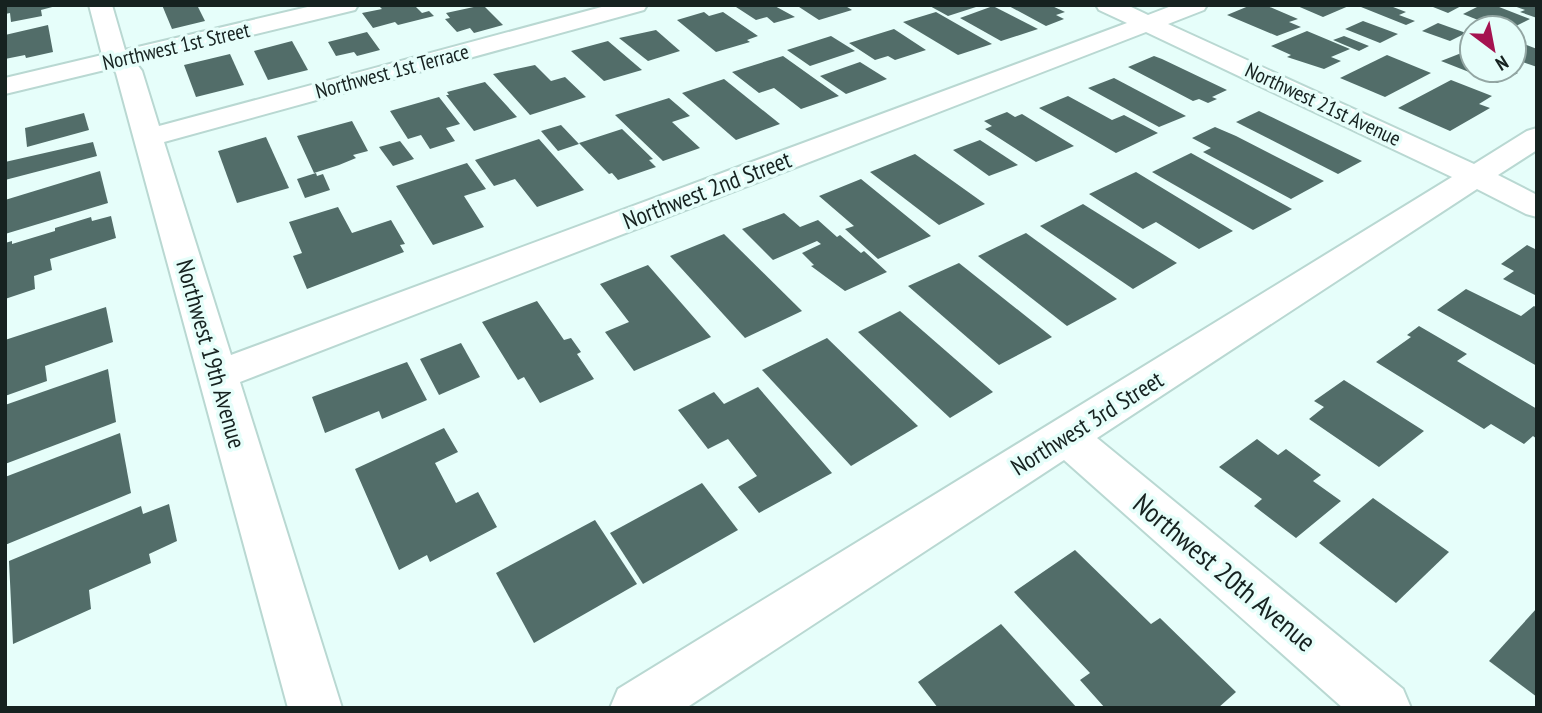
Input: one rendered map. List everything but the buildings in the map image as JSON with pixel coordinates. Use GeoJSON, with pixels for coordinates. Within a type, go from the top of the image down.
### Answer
{"type":"FeatureCollection","features":[{"type":"Feature","properties":{"kind":"street","name":"Northwest 19th Avenue"},"geometry":{"type":"LineString","coordinates":[[100,5],[111,48],[129,71],[315,708]]}},
{"type":"Feature","properties":{"kind":"street","name":"Northwest 1st Street"},"geometry":{"type":"LineString","coordinates":[[5,86],[347,5]]}},
{"type":"Feature","properties":{"kind":"street","name":"Northwest 1st Terrace"},"geometry":{"type":"LineString","coordinates":[[148,138],[636,5]]}},
{"type":"Feature","properties":{"kind":"street","name":"Northwest 21st Avenue"},"geometry":{"type":"LineString","coordinates":[[1107,5],[1537,207]]}},
{"type":"Feature","properties":{"kind":"street","name":"Northwest 2nd Street"},"geometry":{"type":"LineString","coordinates":[[218,376],[1196,5]]}},
{"type":"Feature","properties":{"kind":"street","name":"Northwest 3rd Street"},"geometry":{"type":"LineString","coordinates":[[637,708],[1537,137]]}},
{"type":"Feature","properties":{"kind":"street","name":"Northwest 20th Avenue"},"geometry":{"type":"LineString","coordinates":[[1066,437],[1384,708]]}}]}
